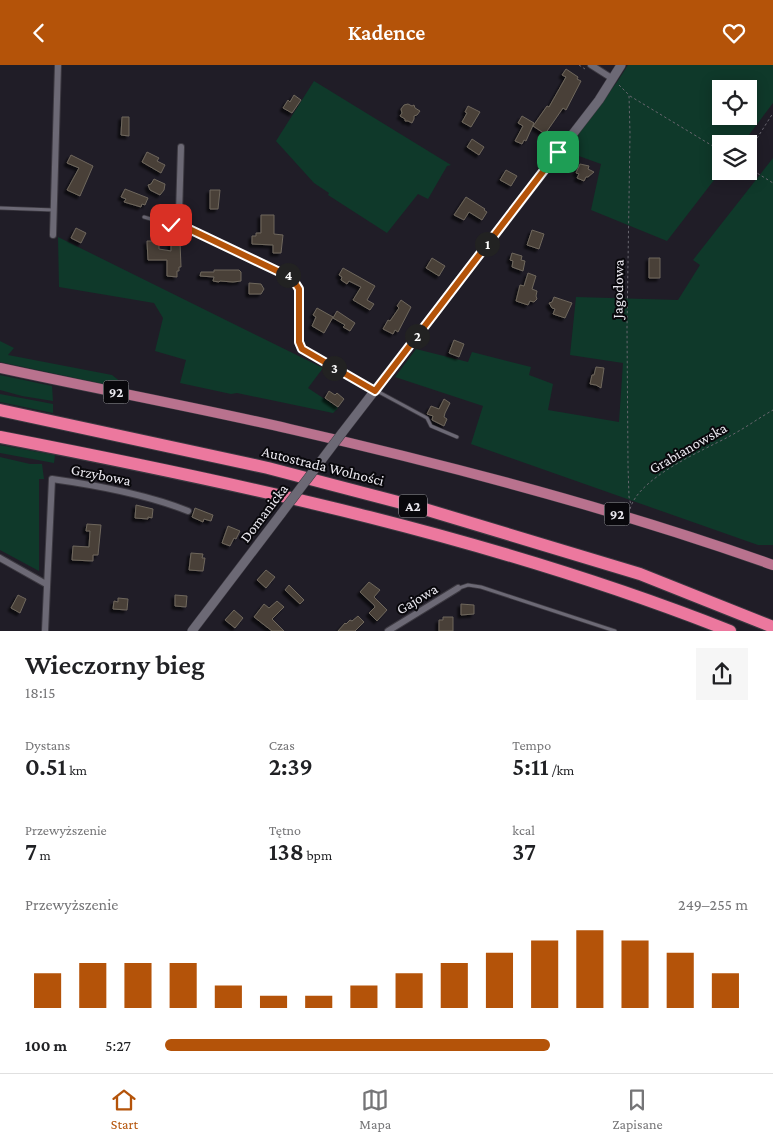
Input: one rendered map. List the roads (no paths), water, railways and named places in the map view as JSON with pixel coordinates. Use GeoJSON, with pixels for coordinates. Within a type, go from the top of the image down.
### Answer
{"type":"FeatureCollection","features":[{"type":"Feature","properties":{"kind":"highway","name":"Autostrada Wolności"},"geometry":{"type":"LineString","coordinates":[[0,410],[268,468],[421,508],[640,574],[773,627]]}},
{"type":"Feature","properties":{"kind":"highway","name":"A2"},"geometry":{"type":"LineString","coordinates":[[0,437],[181,473],[402,525],[546,565],[635,594],[730,631]]}},
{"type":"Feature","properties":{"kind":"main road","name":"92"},"geometry":{"type":"LineString","coordinates":[[0,367],[300,431],[418,460],[628,517],[773,565]]}},
{"type":"Feature","properties":{"kind":"street"},"geometry":{"type":"LineString","coordinates":[[53,235],[58,65]]}},
{"type":"Feature","properties":{"kind":"street"},"geometry":{"type":"LineString","coordinates":[[591,65],[614,79]]}},
{"type":"Feature","properties":{"kind":"street","name":"Domanicka"},"geometry":{"type":"LineString","coordinates":[[192,631],[599,100],[614,79],[621,65]]}},
{"type":"Feature","properties":{"kind":"street"},"geometry":{"type":"LineString","coordinates":[[181,147],[179,214],[183,224],[187,228],[292,278],[299,289],[299,342],[302,349],[375,391]]}},
{"type":"Feature","properties":{"kind":"street","name":"Grzybowa"},"geometry":{"type":"LineString","coordinates":[[45,631],[52,479],[162,500],[188,511]]}},
{"type":"Feature","properties":{"kind":"street"},"geometry":{"type":"LineString","coordinates":[[0,559],[46,584]]}},
{"type":"Feature","properties":{"kind":"street","name":"Gajowa"},"geometry":{"type":"LineString","coordinates":[[388,631],[458,588]]}},
{"type":"Feature","properties":{"kind":"lane"},"geometry":{"type":"LineString","coordinates":[[0,208],[54,210]]}},
{"type":"Feature","properties":{"kind":"lane"},"geometry":{"type":"LineString","coordinates":[[144,217],[171,225],[183,224]]}},
{"type":"Feature","properties":{"kind":"lane"},"geometry":{"type":"LineString","coordinates":[[375,391],[427,419],[431,427],[457,437]]}},
{"type":"Feature","properties":{"kind":"lane"},"geometry":{"type":"LineString","coordinates":[[458,588],[468,585],[481,587],[615,631]]}}]}
